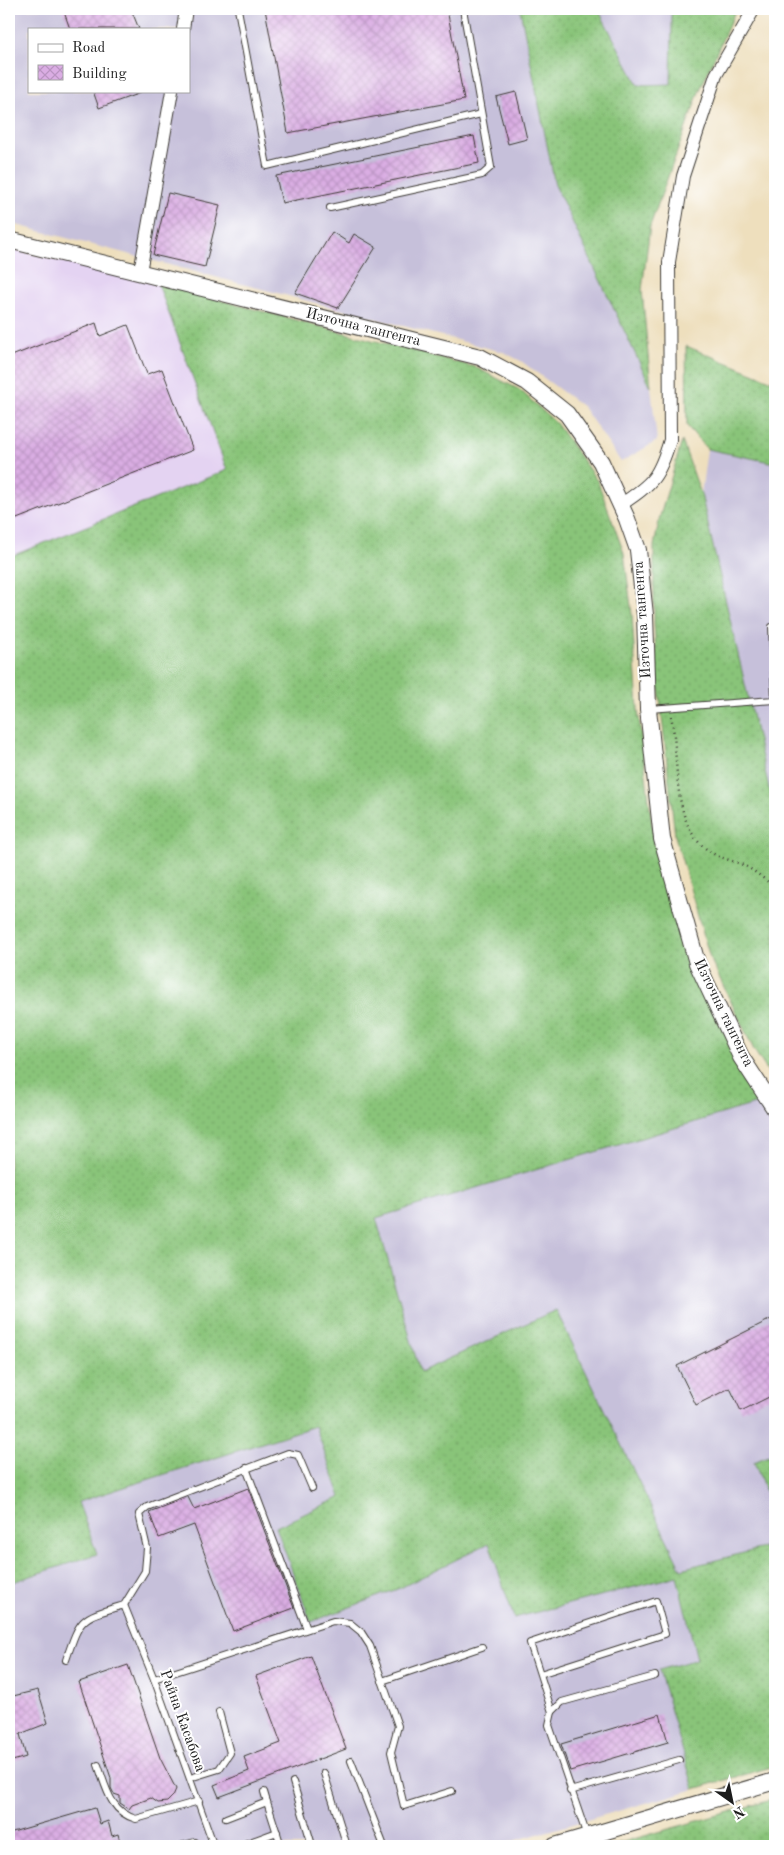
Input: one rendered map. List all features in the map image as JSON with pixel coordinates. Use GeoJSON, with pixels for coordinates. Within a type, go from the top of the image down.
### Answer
{"type":"FeatureCollection","features":[{"type":"Feature","properties":{"kind":"street"},"geometry":{"type":"LineString","coordinates":[[183,28],[186,9]]}},
{"type":"Feature","properties":{"kind":"street"},"geometry":{"type":"LineString","coordinates":[[622,504],[649,485],[662,467],[670,440],[669,262],[683,176],[716,75],[754,9]]}},
{"type":"Feature","properties":{"kind":"street"},"geometry":{"type":"LineString","coordinates":[[140,272],[172,92]]}},
{"type":"Feature","properties":{"kind":"street","name":"Източна тангента"},"geometry":{"type":"LineString","coordinates":[[9,240],[480,357],[527,382],[567,414],[602,462],[622,504],[638,550],[646,615],[648,709],[662,839],[697,963],[741,1057],[775,1109]]}},
{"type":"Feature","properties":{"kind":"street"},"geometry":{"type":"LineString","coordinates":[[555,1846],[775,1780]]}},
{"type":"Feature","properties":{"kind":"lane"},"geometry":{"type":"LineString","coordinates":[[238,9],[267,166],[481,114]]}},
{"type":"Feature","properties":{"kind":"lane"},"geometry":{"type":"LineString","coordinates":[[330,208],[482,175],[488,172],[491,167],[463,9]]}},
{"type":"Feature","properties":{"kind":"lane"},"geometry":{"type":"LineString","coordinates":[[648,709],[775,700],[772,627],[775,628]]}},
{"type":"Feature","properties":{"kind":"lane"},"geometry":{"type":"LineString","coordinates":[[66,1660],[77,1629],[89,1616],[124,1605],[145,1571],[147,1548],[139,1514],[147,1507],[288,1452],[298,1455],[312,1488]]}},
{"type":"Feature","properties":{"kind":"lane"},"geometry":{"type":"LineString","coordinates":[[246,1468],[307,1629]]}},
{"type":"Feature","properties":{"kind":"lane"},"geometry":{"type":"LineString","coordinates":[[540,1674],[665,1634],[656,1601],[530,1643],[552,1712],[549,1725],[570,1791],[587,1836]]}},
{"type":"Feature","properties":{"kind":"lane","name":"Райна Касабова"},"geometry":{"type":"LineString","coordinates":[[124,1605],[154,1679],[214,1846]]}},
{"type":"Feature","properties":{"kind":"lane"},"geometry":{"type":"LineString","coordinates":[[154,1679],[333,1620],[350,1623],[361,1632],[370,1646],[398,1726],[391,1752],[404,1806],[452,1791]]}},
{"type":"Feature","properties":{"kind":"lane"},"geometry":{"type":"LineString","coordinates":[[382,1681],[482,1647]]}},
{"type":"Feature","properties":{"kind":"lane"},"geometry":{"type":"LineString","coordinates":[[552,1712],[562,1702],[655,1676]]}},
{"type":"Feature","properties":{"kind":"lane"},"geometry":{"type":"LineString","coordinates":[[190,1778],[218,1769],[230,1753],[219,1712]]}},
{"type":"Feature","properties":{"kind":"lane"},"geometry":{"type":"LineString","coordinates":[[570,1791],[679,1760]]}},
{"type":"Feature","properties":{"kind":"lane"},"geometry":{"type":"LineString","coordinates":[[351,1761],[384,1846]]}},
{"type":"Feature","properties":{"kind":"lane"},"geometry":{"type":"LineString","coordinates":[[98,1765],[112,1802],[127,1816],[136,1819],[199,1801]]}},
{"type":"Feature","properties":{"kind":"lane"},"geometry":{"type":"LineString","coordinates":[[324,1773],[347,1846]]}},
{"type":"Feature","properties":{"kind":"lane"},"geometry":{"type":"LineString","coordinates":[[293,1782],[312,1845],[309,1846]]}},
{"type":"Feature","properties":{"kind":"lane"},"geometry":{"type":"LineString","coordinates":[[264,1792],[281,1846]]}},
{"type":"Feature","properties":{"kind":"lane"},"geometry":{"type":"LineString","coordinates":[[226,1818],[266,1802]]}},
{"type":"Feature","properties":{"kind":"lane"},"geometry":{"type":"LineString","coordinates":[[239,1846],[276,1832]]}},
{"type":"Feature","properties":{"kind":"lane"},"geometry":{"type":"LineString","coordinates":[[180,1846],[194,1842],[196,1846]]}},
{"type":"Feature","properties":{"kind":"path"},"geometry":{"type":"LineString","coordinates":[[668,708],[676,745],[681,809],[691,832],[703,847],[719,858],[744,866],[775,886]]}},
{"type":"Feature","properties":{"kind":"shaded area"},"geometry":{"type":"Polygon","coordinates":[[[9,9],[520,9],[555,185],[651,387],[657,441],[621,462],[583,407],[521,361],[503,352],[9,223],[9,9]]]}},
{"type":"Feature","properties":{"kind":"shaded area"},"geometry":{"type":"Polygon","coordinates":[[[598,9],[670,9],[672,20],[671,84],[638,85],[598,9]]]}},
{"type":"Feature","properties":{"kind":"shaded area"},"geometry":{"type":"Polygon","coordinates":[[[9,248],[158,284],[227,470],[9,557],[9,248]]]}},
{"type":"Feature","properties":{"kind":"shaded area"},"geometry":{"type":"Polygon","coordinates":[[[707,449],[775,463],[775,808],[701,494],[707,449]]]}},
{"type":"Feature","properties":{"kind":"shaded area"},"geometry":{"type":"Polygon","coordinates":[[[761,1102],[775,1121],[775,1766],[496,1846],[9,1846],[9,1571],[13,1582],[78,1502],[315,1426],[375,1218],[761,1102]]]}},
{"type":"Feature","properties":{"kind":"green space"},"geometry":{"type":"Polygon","coordinates":[[[520,9],[598,9],[638,85],[671,84],[672,20],[670,9],[736,9],[699,92],[650,226],[642,290],[651,387],[555,185],[520,9]]]}},
{"type":"Feature","properties":{"kind":"green space"},"geometry":{"type":"Polygon","coordinates":[[[158,284],[475,367],[520,390],[556,423],[598,482],[624,553],[632,614],[638,710],[654,841],[690,966],[761,1102],[376,1218],[420,1372],[556,1310],[681,1569],[775,1545],[775,1766],[694,1789],[659,1670],[697,1659],[677,1576],[514,1618],[489,1543],[400,1588],[311,1622],[276,1527],[341,1497],[315,1426],[78,1502],[97,1554],[13,1582],[9,1571],[9,557],[227,470],[158,284]]]}},
{"type":"Feature","properties":{"kind":"green space"},"geometry":{"type":"Polygon","coordinates":[[[686,346],[775,382],[775,463],[707,449],[687,426],[686,346]]]}},
{"type":"Feature","properties":{"kind":"green space"},"geometry":{"type":"Polygon","coordinates":[[[682,441],[701,494],[775,808],[775,1083],[754,1050],[710,958],[675,836],[654,625],[654,546],[660,516],[682,441]]]}},
{"type":"Feature","properties":{"kind":"green space"},"geometry":{"type":"Polygon","coordinates":[[[775,1453],[775,1514],[754,1462],[775,1453]]]}},
{"type":"Feature","properties":{"kind":"green space"},"geometry":{"type":"Polygon","coordinates":[[[775,1799],[775,1846],[609,1846],[775,1799]]]}},
{"type":"Feature","properties":{"kind":"building"},"geometry":{"type":"Polygon","coordinates":[[[63,9],[131,9],[139,28],[70,28],[63,9]]]}},
{"type":"Feature","properties":{"kind":"building"},"geometry":{"type":"Polygon","coordinates":[[[265,9],[447,9],[464,100],[288,133],[265,9]]]}},
{"type":"Feature","properties":{"kind":"building"},"geometry":{"type":"Polygon","coordinates":[[[93,92],[140,92],[140,93],[99,108],[93,92]]]}},
{"type":"Feature","properties":{"kind":"building"},"geometry":{"type":"Polygon","coordinates":[[[516,92],[527,139],[508,144],[496,97],[516,92]]]}},
{"type":"Feature","properties":{"kind":"building"},"geometry":{"type":"Polygon","coordinates":[[[474,136],[479,163],[282,203],[276,176],[474,136]]]}},
{"type":"Feature","properties":{"kind":"building"},"geometry":{"type":"Polygon","coordinates":[[[168,193],[220,205],[205,267],[153,255],[168,193]]]}},
{"type":"Feature","properties":{"kind":"building"},"geometry":{"type":"Polygon","coordinates":[[[332,232],[349,243],[354,234],[376,247],[338,308],[295,293],[332,232]]]}},
{"type":"Feature","properties":{"kind":"building"},"geometry":{"type":"Polygon","coordinates":[[[96,323],[100,336],[128,325],[147,374],[162,369],[193,450],[9,522],[9,357],[96,323]]]}},
{"type":"Feature","properties":{"kind":"building"},"geometry":{"type":"Polygon","coordinates":[[[775,1317],[775,1394],[741,1411],[730,1388],[696,1405],[677,1366],[775,1317]]]}},
{"type":"Feature","properties":{"kind":"building"},"geometry":{"type":"Polygon","coordinates":[[[248,1488],[294,1608],[233,1631],[194,1525],[159,1538],[149,1512],[188,1497],[194,1509],[248,1488]]]}},
{"type":"Feature","properties":{"kind":"building"},"geometry":{"type":"Polygon","coordinates":[[[311,1656],[346,1749],[219,1797],[214,1785],[249,1771],[244,1757],[281,1743],[256,1676],[311,1656]]]}},
{"type":"Feature","properties":{"kind":"building"},"geometry":{"type":"Polygon","coordinates":[[[128,1665],[160,1758],[176,1789],[173,1796],[167,1802],[158,1803],[151,1798],[132,1805],[129,1809],[120,1803],[120,1796],[114,1794],[111,1788],[111,1778],[79,1682],[128,1665]]]}},
{"type":"Feature","properties":{"kind":"building"},"geometry":{"type":"Polygon","coordinates":[[[38,1690],[48,1723],[20,1734],[26,1757],[9,1762],[9,1697],[38,1690]]]}},
{"type":"Feature","properties":{"kind":"building"},"geometry":{"type":"Polygon","coordinates":[[[660,1714],[668,1742],[570,1771],[561,1744],[660,1714]]]}},
{"type":"Feature","properties":{"kind":"building"},"geometry":{"type":"Polygon","coordinates":[[[95,1808],[100,1824],[108,1821],[112,1836],[118,1834],[121,1846],[9,1846],[9,1833],[95,1808]]]}}]}
